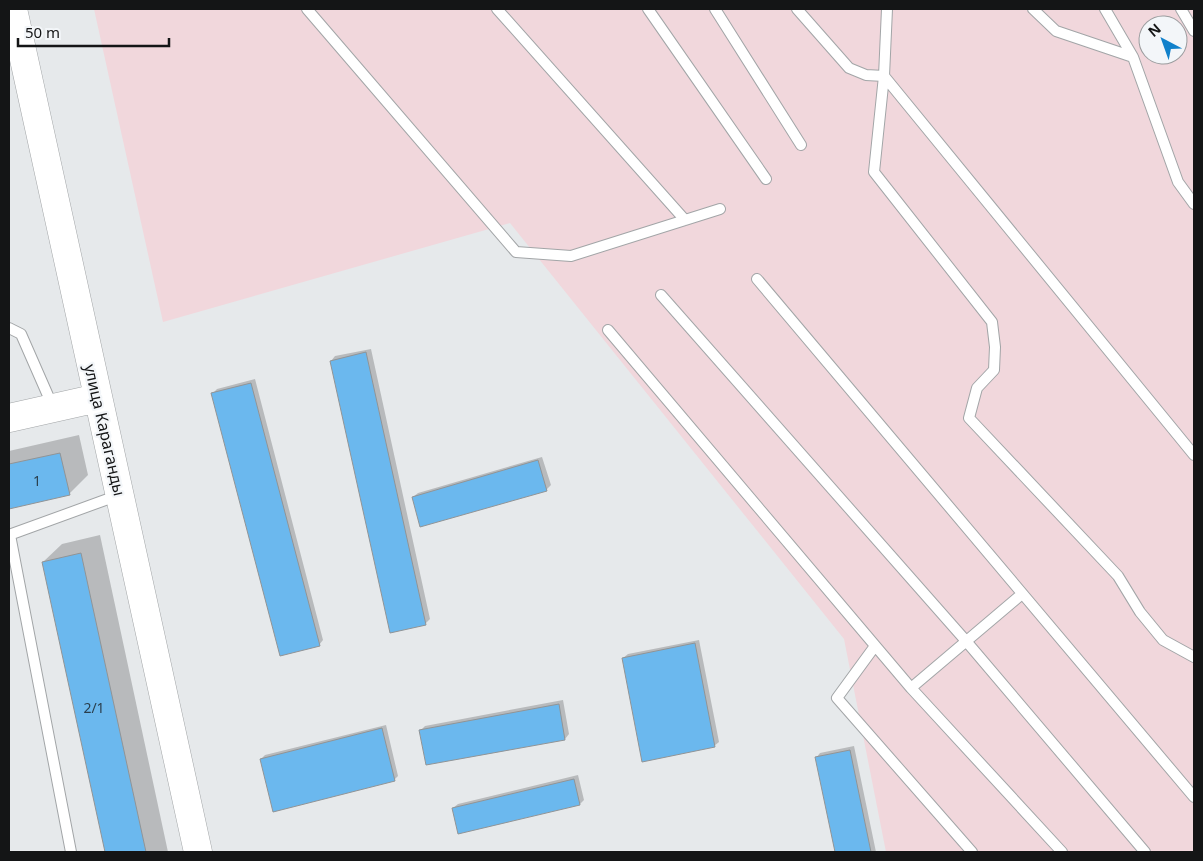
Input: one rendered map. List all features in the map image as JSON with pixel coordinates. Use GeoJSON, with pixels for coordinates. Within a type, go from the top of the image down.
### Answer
{"type":"FeatureCollection","features":[{"type":"Feature","properties":{"kind":"main road","name":"улица Караганды"},"geometry":{"type":"LineString","coordinates":[[12,9],[198,852]]}},
{"type":"Feature","properties":{"kind":"main road"},"geometry":{"type":"LineString","coordinates":[[9,418],[98,398]]}},
{"type":"Feature","properties":{"kind":"lane"},"geometry":{"type":"LineString","coordinates":[[307,9],[516,252],[571,256],[720,208]]}},
{"type":"Feature","properties":{"kind":"lane"},"geometry":{"type":"LineString","coordinates":[[498,9],[685,220]]}},
{"type":"Feature","properties":{"kind":"lane"},"geometry":{"type":"LineString","coordinates":[[648,9],[766,179]]}},
{"type":"Feature","properties":{"kind":"lane"},"geometry":{"type":"LineString","coordinates":[[714,9],[801,145]]}},
{"type":"Feature","properties":{"kind":"lane"},"geometry":{"type":"LineString","coordinates":[[797,9],[849,68],[866,75],[884,76],[1194,455]]}},
{"type":"Feature","properties":{"kind":"lane"},"geometry":{"type":"LineString","coordinates":[[887,9],[884,76],[874,172],[992,322],[995,347],[994,370],[977,388],[969,418],[1118,576],[1140,612],[1163,640],[1194,657]]}},
{"type":"Feature","properties":{"kind":"lane"},"geometry":{"type":"LineString","coordinates":[[1033,9],[1056,31],[1133,57]]}},
{"type":"Feature","properties":{"kind":"lane"},"geometry":{"type":"LineString","coordinates":[[1105,9],[1133,57],[1178,182],[1194,204]]}},
{"type":"Feature","properties":{"kind":"lane"},"geometry":{"type":"LineString","coordinates":[[1181,9],[1194,31]]}},
{"type":"Feature","properties":{"kind":"lane"},"geometry":{"type":"LineString","coordinates":[[757,280],[1194,797]]}},
{"type":"Feature","properties":{"kind":"lane"},"geometry":{"type":"LineString","coordinates":[[661,295],[966,641],[1145,852]]}},
{"type":"Feature","properties":{"kind":"lane"},"geometry":{"type":"LineString","coordinates":[[9,328],[21,334],[54,408]]}},
{"type":"Feature","properties":{"kind":"lane"},"geometry":{"type":"LineString","coordinates":[[608,330],[911,688],[1062,852]]}},
{"type":"Feature","properties":{"kind":"lane"},"geometry":{"type":"LineString","coordinates":[[71,852],[9,535],[120,494]]}},
{"type":"Feature","properties":{"kind":"lane"},"geometry":{"type":"LineString","coordinates":[[911,688],[1022,594]]}},
{"type":"Feature","properties":{"kind":"lane"},"geometry":{"type":"LineString","coordinates":[[875,646],[838,698],[972,852]]}},
{"type":"Feature","properties":{"kind":"shaded area"},"geometry":{"type":"Polygon","coordinates":[[[94,9],[1194,9],[1194,852],[886,852],[844,639],[510,223],[163,322],[94,9]]]}},
{"type":"Feature","properties":{"kind":"building"},"geometry":{"type":"Polygon","coordinates":[[[366,352],[426,625],[390,633],[330,361],[366,352]]]}},
{"type":"Feature","properties":{"kind":"building"},"geometry":{"type":"Polygon","coordinates":[[[251,383],[320,646],[280,656],[211,393],[251,383]]]}},
{"type":"Feature","properties":{"kind":"building"},"geometry":{"type":"Polygon","coordinates":[[[60,453],[70,495],[9,509],[9,464],[60,453]]]}},
{"type":"Feature","properties":{"kind":"building"},"geometry":{"type":"Polygon","coordinates":[[[538,460],[547,491],[420,527],[412,497],[538,460]]]}},
{"type":"Feature","properties":{"kind":"building"},"geometry":{"type":"Polygon","coordinates":[[[81,553],[146,852],[105,852],[42,562],[81,553]]]}},
{"type":"Feature","properties":{"kind":"building"},"geometry":{"type":"Polygon","coordinates":[[[695,643],[715,747],[642,762],[622,658],[695,643]]]}},
{"type":"Feature","properties":{"kind":"building"},"geometry":{"type":"Polygon","coordinates":[[[559,704],[565,740],[426,765],[419,730],[559,704]]]}},
{"type":"Feature","properties":{"kind":"building"},"geometry":{"type":"Polygon","coordinates":[[[382,728],[395,781],[273,812],[260,759],[382,728]]]}},
{"type":"Feature","properties":{"kind":"building"},"geometry":{"type":"Polygon","coordinates":[[[850,750],[871,852],[835,852],[815,757],[850,750]]]}},
{"type":"Feature","properties":{"kind":"building"},"geometry":{"type":"Polygon","coordinates":[[[574,779],[580,805],[458,834],[452,808],[574,779]]]}}]}
